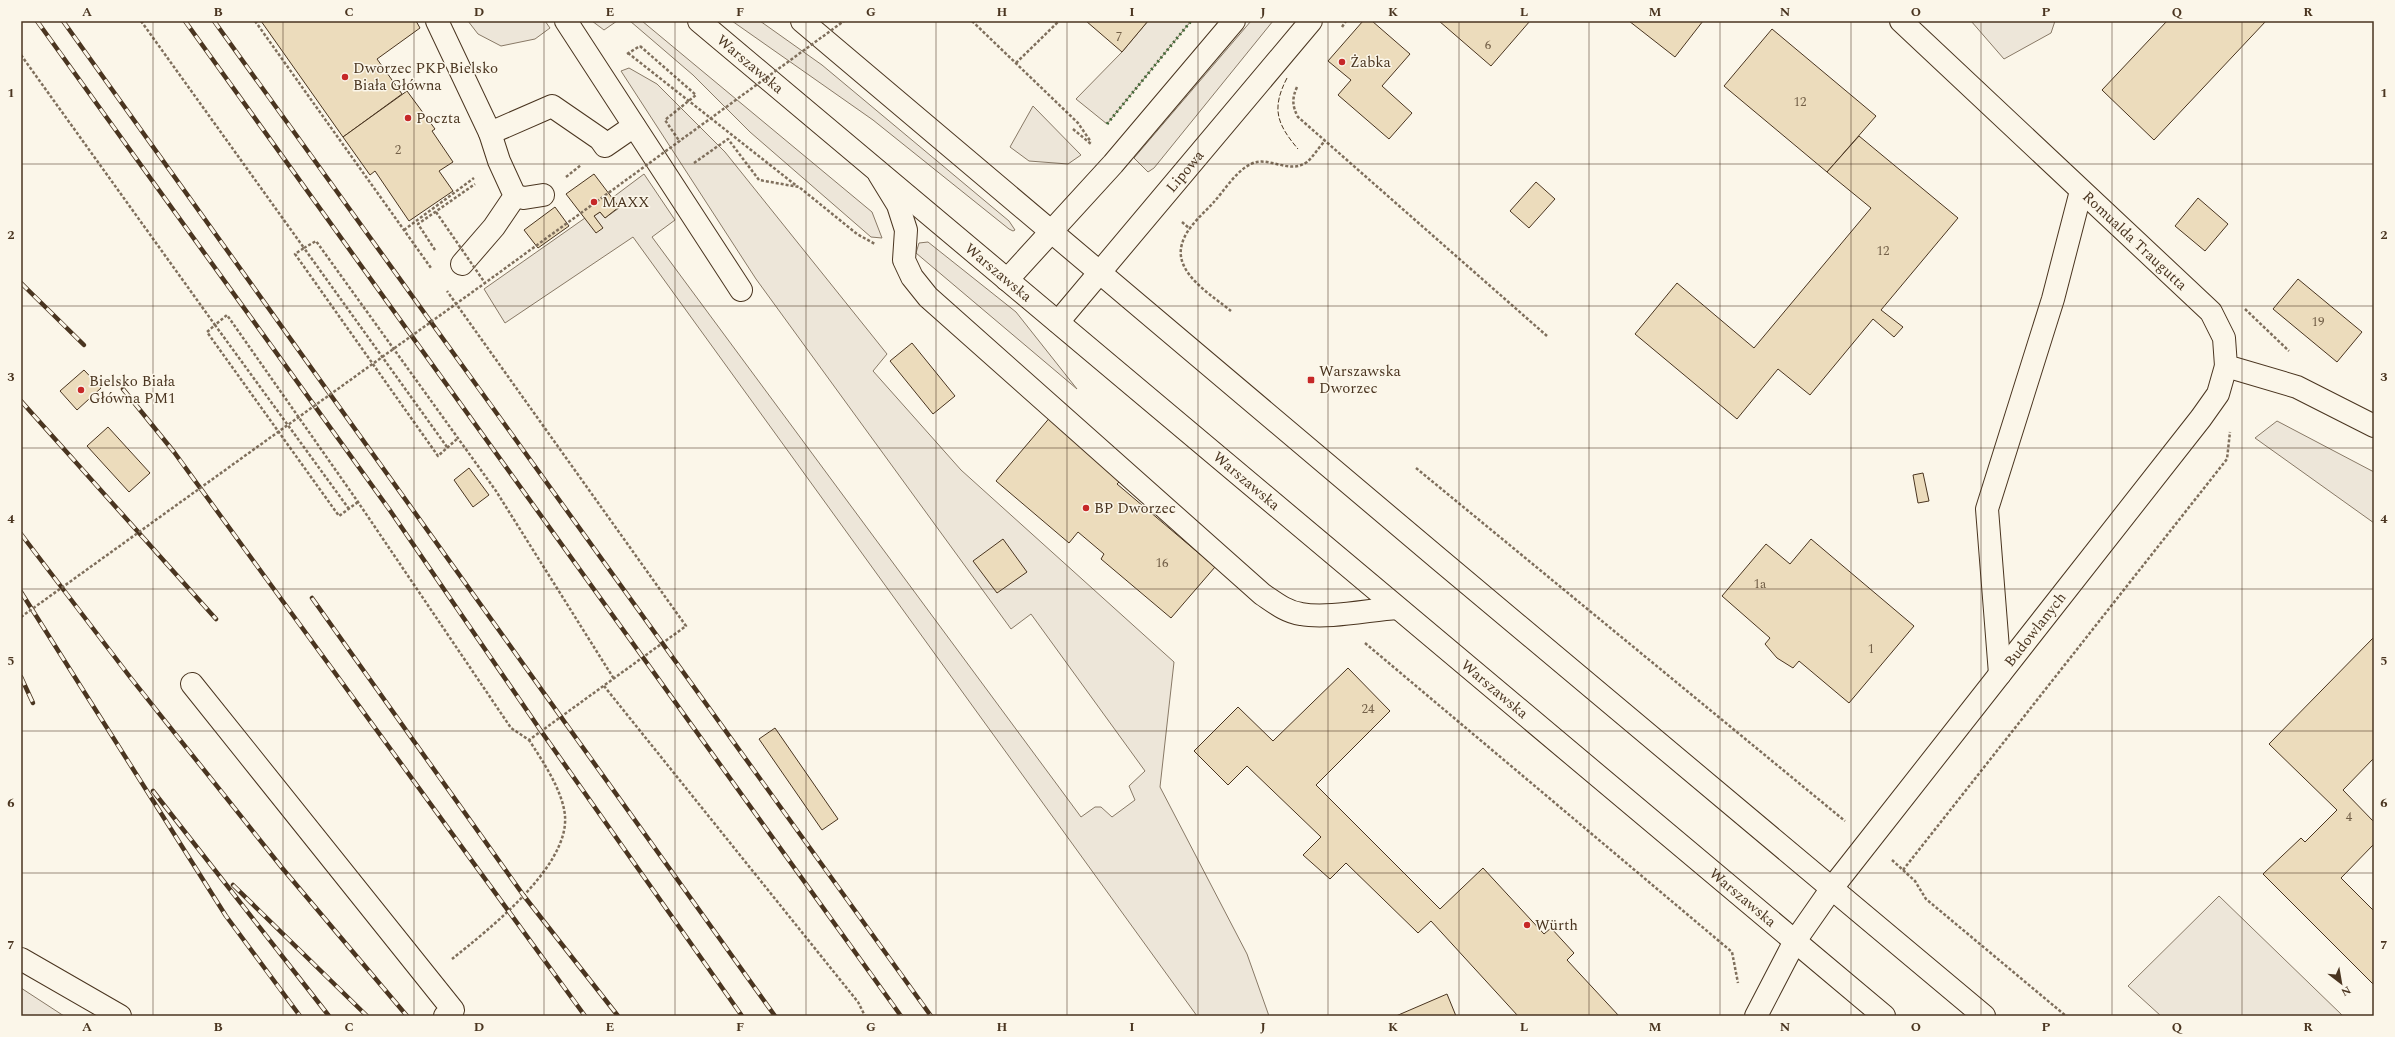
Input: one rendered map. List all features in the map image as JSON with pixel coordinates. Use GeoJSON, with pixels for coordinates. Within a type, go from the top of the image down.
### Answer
{"type":"FeatureCollection","features":[{"type":"Feature","properties":{"kind":"main road"},"geometry":{"type":"LineString","coordinates":[[437,21],[490,133],[499,161],[515,196]]}},
{"type":"Feature","properties":{"kind":"main road","name":"Warszawska"},"geometry":{"type":"LineString","coordinates":[[699,21],[875,167],[1007,280],[1884,1016]]}},
{"type":"Feature","properties":{"kind":"main road"},"geometry":{"type":"LineString","coordinates":[[802,21],[1984,1016]]}},
{"type":"Feature","properties":{"kind":"main road"},"geometry":{"type":"LineString","coordinates":[[1007,280],[1165,104],[1234,21]]}},
{"type":"Feature","properties":{"kind":"main road","name":"Lipowa"},"geometry":{"type":"LineString","coordinates":[[1058,322],[1101,274],[1311,21]]}},
{"type":"Feature","properties":{"kind":"main road","name":"Romualda Traugutta"},"geometry":{"type":"LineString","coordinates":[[1901,21],[2211,312],[2224,338],[2226,366]]}},
{"type":"Feature","properties":{"kind":"main road"},"geometry":{"type":"LineString","coordinates":[[571,24],[634,126],[741,290]]}},
{"type":"Feature","properties":{"kind":"main road"},"geometry":{"type":"LineString","coordinates":[[490,133],[552,106],[600,139],[605,146],[634,126]]}},
{"type":"Feature","properties":{"kind":"main road"},"geometry":{"type":"LineString","coordinates":[[875,167],[900,211],[906,230],[904,260],[912,277],[928,297],[1262,594],[1282,607],[1300,614],[1331,614],[1397,608]]}},
{"type":"Feature","properties":{"kind":"main road"},"geometry":{"type":"LineString","coordinates":[[2000,674],[1986,509],[2053,299],[2081,191]]}},
{"type":"Feature","properties":{"kind":"main road"},"geometry":{"type":"LineString","coordinates":[[515,196],[524,198],[543,194]]}},
{"type":"Feature","properties":{"kind":"main road"},"geometry":{"type":"LineString","coordinates":[[462,264],[494,227],[515,196]]}},
{"type":"Feature","properties":{"kind":"main road"},"geometry":{"type":"LineString","coordinates":[[2226,366],[2297,387],[2374,426]]}},
{"type":"Feature","properties":{"kind":"main road","name":"Budowlanych"},"geometry":{"type":"LineString","coordinates":[[1832,888],[2201,418],[2218,394],[2226,366]]}},
{"type":"Feature","properties":{"kind":"main road"},"geometry":{"type":"LineString","coordinates":[[192,684],[428,979],[449,1013]]}},
{"type":"Feature","properties":{"kind":"main road"},"geometry":{"type":"LineString","coordinates":[[1756,1016],[1795,941],[1832,888]]}},
{"type":"Feature","properties":{"kind":"main road"},"geometry":{"type":"LineString","coordinates":[[21,959],[120,1016]]}},
{"type":"Feature","properties":{"kind":"path"},"geometry":{"type":"LineString","coordinates":[[141,21],[447,447]]}},
{"type":"Feature","properties":{"kind":"path"},"geometry":{"type":"LineString","coordinates":[[255,21],[436,275]]}},
{"type":"Feature","properties":{"kind":"path"},"geometry":{"type":"LineString","coordinates":[[21,617],[382,356],[486,283],[844,21]]}},
{"type":"Feature","properties":{"kind":"path"},"geometry":{"type":"LineString","coordinates":[[972,21],[1078,122],[1095,148],[1073,129]]}},
{"type":"Feature","properties":{"kind":"path"},"geometry":{"type":"LineString","coordinates":[[1016,63],[1059,21]]}},
{"type":"Feature","properties":{"kind":"path"},"geometry":{"type":"LineString","coordinates":[[683,147],[665,120],[696,95],[640,46],[628,53],[799,187]]}},
{"type":"Feature","properties":{"kind":"path"},"geometry":{"type":"LineString","coordinates":[[21,55],[286,425],[348,508]]}},
{"type":"Feature","properties":{"kind":"path"},"geometry":{"type":"LineString","coordinates":[[1294,110],[1298,117],[1547,336]]}},
{"type":"Feature","properties":{"kind":"path"},"geometry":{"type":"LineString","coordinates":[[690,158],[694,163],[728,138],[759,180]]}},
{"type":"Feature","properties":{"kind":"path"},"geometry":{"type":"LineString","coordinates":[[1231,311],[1193,280],[1185,268],[1181,257],[1182,244],[1190,229],[1240,172],[1251,163],[1266,162],[1279,166],[1293,167],[1306,162],[1325,141]]}},
{"type":"Feature","properties":{"kind":"path"},"geometry":{"type":"LineString","coordinates":[[543,194],[605,146]]}},
{"type":"Feature","properties":{"kind":"path"},"geometry":{"type":"LineString","coordinates":[[404,230],[476,177]]}},
{"type":"Feature","properties":{"kind":"path"},"geometry":{"type":"LineString","coordinates":[[439,255],[418,224],[476,183]]}},
{"type":"Feature","properties":{"kind":"path"},"geometry":{"type":"LineString","coordinates":[[436,212],[486,283]]}},
{"type":"Feature","properties":{"kind":"path"},"geometry":{"type":"LineString","coordinates":[[457,439],[438,456],[295,254],[316,240],[457,439],[496,491],[591,646],[614,679]]}},
{"type":"Feature","properties":{"kind":"path"},"geometry":{"type":"LineString","coordinates":[[445,288],[686,626],[529,740]]}},
{"type":"Feature","properties":{"kind":"path"},"geometry":{"type":"LineString","coordinates":[[2240,304],[2290,352]]}},
{"type":"Feature","properties":{"kind":"path"},"geometry":{"type":"LineString","coordinates":[[358,502],[339,516],[206,332],[227,315],[358,502],[511,728],[529,740],[551,774],[565,815],[564,830],[558,849],[524,896],[508,913],[428,979]]}},
{"type":"Feature","properties":{"kind":"path"},"geometry":{"type":"LineString","coordinates":[[1903,870],[2227,459],[2230,428]]}},
{"type":"Feature","properties":{"kind":"path"},"geometry":{"type":"LineString","coordinates":[[1416,468],[1870,841],[1915,881],[1926,899],[2066,1016]]}},
{"type":"Feature","properties":{"kind":"path"},"geometry":{"type":"LineString","coordinates":[[1331,614],[1732,952],[1740,989]]}},
{"type":"Feature","properties":{"kind":"path"},"geometry":{"type":"LineString","coordinates":[[604,686],[858,1002],[865,1016]]}},
{"type":"Feature","properties":{"kind":"shaded area"},"geometry":{"type":"Polygon","coordinates":[[[468,21],[545,21],[550,28],[535,39],[501,46],[478,34],[468,21]]]}},
{"type":"Feature","properties":{"kind":"shaded area"},"geometry":{"type":"Polygon","coordinates":[[[592,21],[617,21],[604,30],[592,21]]]}},
{"type":"Feature","properties":{"kind":"shaded area"},"geometry":{"type":"Polygon","coordinates":[[[630,21],[642,21],[872,212],[882,238],[871,237],[750,132],[693,75],[630,21]]]}},
{"type":"Feature","properties":{"kind":"shaded area"},"geometry":{"type":"Polygon","coordinates":[[[732,21],[760,21],[822,65],[1009,221],[1015,230],[1013,231],[1009,229],[873,120],[732,21]]]}},
{"type":"Feature","properties":{"kind":"shaded area"},"geometry":{"type":"Polygon","coordinates":[[[1148,21],[1191,21],[1107,124],[1076,99],[1122,52],[1148,21]]]}},
{"type":"Feature","properties":{"kind":"shaded area"},"geometry":{"type":"Polygon","coordinates":[[[1251,21],[1273,21],[1154,168],[1148,172],[1134,158],[1251,21]]]}},
{"type":"Feature","properties":{"kind":"shaded area"},"geometry":{"type":"Polygon","coordinates":[[[1971,21],[2055,21],[2051,33],[2004,59],[1971,21]]]}},
{"type":"Feature","properties":{"kind":"shaded area"},"geometry":{"type":"Polygon","coordinates":[[[629,68],[657,84],[725,152],[887,354],[873,371],[961,470],[1174,662],[1160,787],[1247,954],[1269,1016],[1197,1016],[633,237],[505,323],[484,289],[585,218],[602,228],[594,216],[600,212],[605,218],[619,208],[612,198],[644,174],[675,220],[652,237],[1081,817],[1095,807],[1101,807],[1112,817],[1135,800],[1129,786],[1145,771],[1031,614],[1011,629],[756,279],[621,71],[629,68]]]}},
{"type":"Feature","properties":{"kind":"shaded area"},"geometry":{"type":"Polygon","coordinates":[[[1033,106],[1081,155],[1068,164],[1029,161],[1010,147],[1033,106]]]}},
{"type":"Feature","properties":{"kind":"shaded area"},"geometry":{"type":"Polygon","coordinates":[[[928,242],[1016,312],[1077,389],[916,253],[919,243],[928,242]]]}},
{"type":"Feature","properties":{"kind":"shaded area"},"geometry":{"type":"Polygon","coordinates":[[[2277,421],[2374,472],[2374,523],[2255,438],[2277,421]]]}},
{"type":"Feature","properties":{"kind":"shaded area"},"geometry":{"type":"Polygon","coordinates":[[[2219,896],[2343,1016],[2161,1016],[2128,986],[2219,896]]]}},
{"type":"Feature","properties":{"kind":"shaded area"},"geometry":{"type":"Polygon","coordinates":[[[21,988],[64,1016],[21,1016],[21,988]]]}},
{"type":"Feature","properties":{"kind":"building","name":"Dworzec PKP Bielsko Biała Główna"},"geometry":{"type":"Polygon","coordinates":[[[261,21],[416,21],[420,28],[377,59],[402,94],[343,137],[261,21]]]}},
{"type":"Feature","properties":{"kind":"building"},"geometry":{"type":"Polygon","coordinates":[[[1086,21],[1148,21],[1122,52],[1086,21]]]}},
{"type":"Feature","properties":{"kind":"building"},"geometry":{"type":"Polygon","coordinates":[[[1363,21],[1372,21],[1410,54],[1382,86],[1412,113],[1389,139],[1338,95],[1351,80],[1328,61],[1363,21]]]}},
{"type":"Feature","properties":{"kind":"building"},"geometry":{"type":"Polygon","coordinates":[[[1439,21],[1530,21],[1491,66],[1439,21]]]}},
{"type":"Feature","properties":{"kind":"building"},"geometry":{"type":"Polygon","coordinates":[[[1629,21],[1703,21],[1675,57],[1629,21]]]}},
{"type":"Feature","properties":{"kind":"building"},"geometry":{"type":"Polygon","coordinates":[[[2167,21],[2266,21],[2154,140],[2102,90],[2167,21]]]}},
{"type":"Feature","properties":{"kind":"building"},"geometry":{"type":"Polygon","coordinates":[[[1772,29],[1876,116],[1827,172],[1724,86],[1772,29]]]}},
{"type":"Feature","properties":{"kind":"building"},"geometry":{"type":"Polygon","coordinates":[[[407,91],[435,129],[432,131],[453,162],[439,171],[453,191],[409,221],[375,171],[370,175],[343,137],[407,91]]]}},
{"type":"Feature","properties":{"kind":"building"},"geometry":{"type":"Polygon","coordinates":[[[1859,136],[1958,218],[1881,310],[1903,327],[1894,337],[1873,319],[1810,395],[1778,369],[1737,419],[1635,334],[1677,283],[1754,348],[1871,208],[1827,172],[1859,136]]]}},
{"type":"Feature","properties":{"kind":"building","name":"MAXX"},"geometry":{"type":"Polygon","coordinates":[[[594,174],[619,207],[605,218],[600,212],[594,216],[603,228],[596,233],[566,194],[594,174]]]}},
{"type":"Feature","properties":{"kind":"building"},"geometry":{"type":"Polygon","coordinates":[[[1536,182],[1555,199],[1529,228],[1510,211],[1536,182]]]}},
{"type":"Feature","properties":{"kind":"building"},"geometry":{"type":"Polygon","coordinates":[[[2198,198],[2228,224],[2205,251],[2175,226],[2198,198]]]}},
{"type":"Feature","properties":{"kind":"building"},"geometry":{"type":"Polygon","coordinates":[[[555,207],[569,226],[538,248],[524,230],[555,207]]]}},
{"type":"Feature","properties":{"kind":"building"},"geometry":{"type":"Polygon","coordinates":[[[2298,279],[2362,332],[2337,362],[2273,309],[2298,279]]]}},
{"type":"Feature","properties":{"kind":"building"},"geometry":{"type":"Polygon","coordinates":[[[912,343],[955,396],[933,414],[890,361],[912,343]]]}},
{"type":"Feature","properties":{"kind":"building","name":"Bielsko Biała Główna PM1"},"geometry":{"type":"Polygon","coordinates":[[[84,370],[101,388],[77,410],[60,391],[84,370]]]}},
{"type":"Feature","properties":{"kind":"building","name":"BP Dworzec"},"geometry":{"type":"Polygon","coordinates":[[[1052,415],[1124,477],[1117,484],[1215,567],[1171,618],[1101,559],[1104,554],[1078,532],[1069,543],[996,481],[1052,415]]]}},
{"type":"Feature","properties":{"kind":"building"},"geometry":{"type":"Polygon","coordinates":[[[108,427],[150,473],[129,492],[87,446],[108,427]]]}},
{"type":"Feature","properties":{"kind":"building"},"geometry":{"type":"Polygon","coordinates":[[[469,468],[489,495],[473,507],[454,480],[469,468]]]}},
{"type":"Feature","properties":{"kind":"building"},"geometry":{"type":"Polygon","coordinates":[[[1923,473],[1929,501],[1918,503],[1913,475],[1923,473]]]}},
{"type":"Feature","properties":{"kind":"building"},"geometry":{"type":"Polygon","coordinates":[[[1003,539],[1027,572],[997,593],[973,561],[1003,539]]]}},
{"type":"Feature","properties":{"kind":"building"},"geometry":{"type":"Polygon","coordinates":[[[1811,539],[1914,626],[1849,703],[1799,661],[1793,668],[1777,658],[1765,644],[1770,638],[1722,596],[1766,544],[1790,564],[1811,539]]]}},
{"type":"Feature","properties":{"kind":"building"},"geometry":{"type":"Polygon","coordinates":[[[2374,637],[2374,758],[2343,790],[2374,822],[2374,844],[2341,878],[2374,911],[2374,985],[2263,874],[2301,838],[2305,842],[2337,810],[2269,744],[2374,637]]]}},
{"type":"Feature","properties":{"kind":"building"},"geometry":{"type":"Polygon","coordinates":[[[1348,668],[1390,711],[1316,785],[1440,909],[1483,868],[1544,934],[1551,928],[1574,953],[1567,960],[1619,1016],[1518,1016],[1431,921],[1418,933],[1346,863],[1330,879],[1303,855],[1321,837],[1247,766],[1228,785],[1194,751],[1238,707],[1273,741],[1348,668]]]}},
{"type":"Feature","properties":{"kind":"building"},"geometry":{"type":"Polygon","coordinates":[[[775,728],[838,819],[822,830],[759,739],[775,728]]]}},
{"type":"Feature","properties":{"kind":"building"},"geometry":{"type":"Polygon","coordinates":[[[1447,994],[1456,1016],[1396,1016],[1447,994]]]}},
{"type":"Feature","properties":{"kind":"railway"},"geometry":{"type":"LineString","coordinates":[[37,21],[389,509],[541,731],[742,1016]]}},
{"type":"Feature","properties":{"kind":"railway"},"geometry":{"type":"LineString","coordinates":[[63,21],[775,1016]]}},
{"type":"Feature","properties":{"kind":"railway"},"geometry":{"type":"LineString","coordinates":[[185,21],[901,1016]]}},
{"type":"Feature","properties":{"kind":"railway"},"geometry":{"type":"LineString","coordinates":[[214,21],[931,1016]]}},
{"type":"Feature","properties":{"kind":"railway"},"geometry":{"type":"LineString","coordinates":[[21,283],[84,345]]}},
{"type":"Feature","properties":{"kind":"railway"},"geometry":{"type":"LineString","coordinates":[[123,389],[174,452],[585,1016]]}},
{"type":"Feature","properties":{"kind":"railway"},"geometry":{"type":"LineString","coordinates":[[21,401],[216,619]]}},
{"type":"Feature","properties":{"kind":"railway"},"geometry":{"type":"LineString","coordinates":[[21,534],[130,677],[283,869],[407,1016]]}},
{"type":"Feature","properties":{"kind":"railway"},"geometry":{"type":"LineString","coordinates":[[21,592],[226,916],[300,1016]]}},
{"type":"Feature","properties":{"kind":"railway"},"geometry":{"type":"LineString","coordinates":[[312,598],[524,896],[618,1016]]}},
{"type":"Feature","properties":{"kind":"railway"},"geometry":{"type":"LineString","coordinates":[[21,677],[33,703]]}},
{"type":"Feature","properties":{"kind":"railway"},"geometry":{"type":"LineString","coordinates":[[153,791],[329,1016]]}},
{"type":"Feature","properties":{"kind":"railway"},"geometry":{"type":"LineString","coordinates":[[233,885],[367,1016]]}},
{"type":"Feature","properties":{"kind":"hedge"},"geometry":{"type":"LineString","coordinates":[[1107,124],[1191,21]]}},
{"type":"Feature","properties":{"kind":"fence"},"geometry":{"type":"LineString","coordinates":[[1287,78],[1279,99],[1279,116],[1285,132],[1298,149]]}},
{"type":"Feature","properties":{"kind":"place","name":"Żabka"},"geometry":{"type":"Point","coordinates":[1342,62]}},
{"type":"Feature","properties":{"kind":"place","name":"Dworzec PKP Bielsko Biała Główna"},"geometry":{"type":"Point","coordinates":[345,77]}},
{"type":"Feature","properties":{"kind":"place","name":"Poczta"},"geometry":{"type":"Point","coordinates":[408,118]}},
{"type":"Feature","properties":{"kind":"place","name":"MAXX"},"geometry":{"type":"Point","coordinates":[594,202]}},
{"type":"Feature","properties":{"kind":"place","name":"Warszawska Dworzec"},"geometry":{"type":"Point","coordinates":[1311,380]}},
{"type":"Feature","properties":{"kind":"place","name":"Bielsko Biała Główna PM1"},"geometry":{"type":"Point","coordinates":[81,390]}},
{"type":"Feature","properties":{"kind":"place","name":"BP Dworzec"},"geometry":{"type":"Point","coordinates":[1086,508]}},
{"type":"Feature","properties":{"kind":"place","name":"Würth"},"geometry":{"type":"Point","coordinates":[1527,925]}}]}
